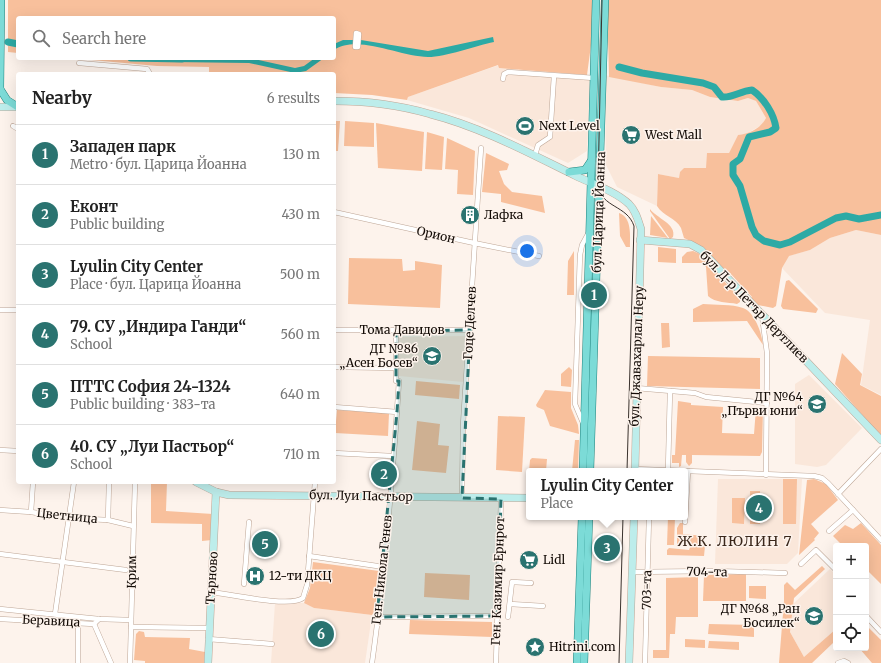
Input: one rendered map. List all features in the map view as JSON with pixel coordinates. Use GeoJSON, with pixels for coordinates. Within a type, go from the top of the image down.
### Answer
{"type":"FeatureCollection","features":[{"type":"Feature","properties":{"kind":"main road"},"geometry":{"type":"LineString","coordinates":[[1,0],[0,89],[5,98],[16,106]]}},
{"type":"Feature","properties":{"kind":"main road","name":"бул. Царица Йоанна"},"geometry":{"type":"LineString","coordinates":[[583,468],[596,0]]}},
{"type":"Feature","properties":{"kind":"main road","name":"бул. Царица Йоанна"},"geometry":{"type":"LineString","coordinates":[[590,468],[605,0]]}},
{"type":"Feature","properties":{"kind":"main road"},"geometry":{"type":"LineString","coordinates":[[569,172],[585,170],[592,159]]}},
{"type":"Feature","properties":{"kind":"main road"},"geometry":{"type":"LineString","coordinates":[[577,663],[582,520]]}},
{"type":"Feature","properties":{"kind":"main road"},"geometry":{"type":"LineString","coordinates":[[584,663],[589,520]]}},
{"type":"Feature","properties":{"kind":"street"},"geometry":{"type":"LineString","coordinates":[[79,63],[147,69],[149,72]]}},
{"type":"Feature","properties":{"kind":"street"},"geometry":{"type":"LineString","coordinates":[[503,79],[504,74],[508,72],[594,78]]}},
{"type":"Feature","properties":{"kind":"street"},"geometry":{"type":"LineString","coordinates":[[535,155],[538,145],[550,137],[554,76]]}},
{"type":"Feature","properties":{"kind":"street"},"geometry":{"type":"LineString","coordinates":[[336,101],[380,103],[434,114],[476,129],[535,155],[626,202],[634,210],[641,229],[640,240]]}},
{"type":"Feature","properties":{"kind":"street"},"geometry":{"type":"LineString","coordinates":[[0,107],[16,107]]}},
{"type":"Feature","properties":{"kind":"street"},"geometry":{"type":"LineString","coordinates":[[0,112],[16,112]]}},
{"type":"Feature","properties":{"kind":"street","name":"Гоце Делчев"},"geometry":{"type":"LineString","coordinates":[[462,498],[463,425],[481,148]]}},
{"type":"Feature","properties":{"kind":"street","name":"Орион"},"geometry":{"type":"LineString","coordinates":[[336,212],[474,244],[539,256]]}},
{"type":"Feature","properties":{"kind":"street","name":"бул. Д-р Петър Дертлиев"},"geometry":{"type":"LineString","coordinates":[[640,240],[694,245],[704,253],[881,440]]}},
{"type":"Feature","properties":{"kind":"street","name":"бул. Джавахарлал Неру"},"geometry":{"type":"LineString","coordinates":[[635,468],[640,240]]}},
{"type":"Feature","properties":{"kind":"street"},"geometry":{"type":"LineString","coordinates":[[0,310],[16,310]]}},
{"type":"Feature","properties":{"kind":"street"},"geometry":{"type":"LineString","coordinates":[[762,316],[767,353],[766,475]]}},
{"type":"Feature","properties":{"kind":"street","name":"Тома Давидов"},"geometry":{"type":"LineString","coordinates":[[336,330],[470,330]]}},
{"type":"Feature","properties":{"kind":"street","name":"Ген. Никола Генев"},"geometry":{"type":"LineString","coordinates":[[372,663],[384,567],[392,456],[397,412],[396,330]]}},
{"type":"Feature","properties":{"kind":"street"},"geometry":{"type":"LineString","coordinates":[[336,367],[396,368]]}},
{"type":"Feature","properties":{"kind":"street"},"geometry":{"type":"LineString","coordinates":[[636,388],[767,403]]}},
{"type":"Feature","properties":{"kind":"street"},"geometry":{"type":"LineString","coordinates":[[668,468],[670,391]]}},
{"type":"Feature","properties":{"kind":"street"},"geometry":{"type":"LineString","coordinates":[[336,407],[397,412]]}},
{"type":"Feature","properties":{"kind":"street"},"geometry":{"type":"LineString","coordinates":[[838,494],[881,449]]}},
{"type":"Feature","properties":{"kind":"street"},"geometry":{"type":"LineString","coordinates":[[0,450],[16,451]]}},
{"type":"Feature","properties":{"kind":"street"},"geometry":{"type":"LineString","coordinates":[[336,453],[392,456]]}},
{"type":"Feature","properties":{"kind":"street"},"geometry":{"type":"LineString","coordinates":[[688,470],[766,475],[799,474],[822,478],[881,540]]}},
{"type":"Feature","properties":{"kind":"street"},"geometry":{"type":"LineString","coordinates":[[31,512],[33,484]]}},
{"type":"Feature","properties":{"kind":"street"},"geometry":{"type":"LineString","coordinates":[[55,614],[74,484]]}},
{"type":"Feature","properties":{"kind":"street"},"geometry":{"type":"LineString","coordinates":[[108,520],[109,484]]}},
{"type":"Feature","properties":{"kind":"street","name":"Крим"},"geometry":{"type":"LineString","coordinates":[[130,663],[135,484]]}},
{"type":"Feature","properties":{"kind":"street","name":"бул. Луи Пастьор"},"geometry":{"type":"LineString","coordinates":[[200,484],[216,492],[229,495],[526,498]]}},
{"type":"Feature","properties":{"kind":"street"},"geometry":{"type":"LineString","coordinates":[[211,592],[247,598],[296,601],[303,598],[307,585],[315,484]]}},
{"type":"Feature","properties":{"kind":"street","name":"Търново"},"geometry":{"type":"LineString","coordinates":[[208,663],[216,492]]}},
{"type":"Feature","properties":{"kind":"street","name":"Ген. Казимир Ернрот"},"geometry":{"type":"LineString","coordinates":[[496,663],[501,499]]}},
{"type":"Feature","properties":{"kind":"street","name":"Цветница"},"geometry":{"type":"LineString","coordinates":[[0,510],[31,512],[69,518],[108,520],[133,526]]}},
{"type":"Feature","properties":{"kind":"street"},"geometry":{"type":"LineString","coordinates":[[829,531],[854,510]]}},
{"type":"Feature","properties":{"kind":"street"},"geometry":{"type":"LineString","coordinates":[[631,663],[634,520]]}},
{"type":"Feature","properties":{"kind":"street","name":"703-та"},"geometry":{"type":"LineString","coordinates":[[644,663],[649,520]]}},
{"type":"Feature","properties":{"kind":"street"},"geometry":{"type":"LineString","coordinates":[[244,584],[249,522]]}},
{"type":"Feature","properties":{"kind":"street"},"geometry":{"type":"LineString","coordinates":[[801,564],[816,550],[833,567]]}},
{"type":"Feature","properties":{"kind":"street"},"geometry":{"type":"LineString","coordinates":[[0,554],[126,570]]}},
{"type":"Feature","properties":{"kind":"street"},"geometry":{"type":"LineString","coordinates":[[309,556],[384,567]]}},
{"type":"Feature","properties":{"kind":"street","name":"704-та"},"geometry":{"type":"LineString","coordinates":[[632,572],[713,571],[783,574]]}},
{"type":"Feature","properties":{"kind":"street"},"geometry":{"type":"LineString","coordinates":[[508,617],[512,582],[531,583]]}},
{"type":"Feature","properties":{"kind":"street"},"geometry":{"type":"LineString","coordinates":[[510,604],[543,606]]}},
{"type":"Feature","properties":{"kind":"street","name":"Беравица"},"geometry":{"type":"LineString","coordinates":[[0,608],[99,619],[131,620]]}},
{"type":"Feature","properties":{"kind":"street"},"geometry":{"type":"LineString","coordinates":[[78,616],[78,663]]}},
{"type":"Feature","properties":{"kind":"street"},"geometry":{"type":"LineString","coordinates":[[377,617],[497,616]]}},
{"type":"Feature","properties":{"kind":"street","name":"Беравица"},"geometry":{"type":"LineString","coordinates":[[0,619],[94,624],[99,619]]}},
{"type":"Feature","properties":{"kind":"street"},"geometry":{"type":"LineString","coordinates":[[869,619],[881,632]]}},
{"type":"Feature","properties":{"kind":"street"},"geometry":{"type":"LineString","coordinates":[[94,624],[111,663]]}},
{"type":"Feature","properties":{"kind":"street"},"geometry":{"type":"LineString","coordinates":[[131,627],[209,628]]}},
{"type":"Feature","properties":{"kind":"street"},"geometry":{"type":"LineString","coordinates":[[208,639],[272,644]]}},
{"type":"Feature","properties":{"kind":"street"},"geometry":{"type":"LineString","coordinates":[[838,663],[844,661],[848,663]]}},
{"type":"Feature","properties":{"kind":"highlighted area"},"geometry":{"type":"Polygon","coordinates":[[[470,330],[462,498],[501,499],[497,616],[377,617],[397,412],[399,381],[396,381],[396,331],[470,330]]]}},
{"type":"Feature","properties":{"kind":"shaded area"},"geometry":{"type":"Polygon","coordinates":[[[8,0],[593,0],[591,45],[587,75],[499,68],[498,65],[408,97],[407,100],[372,95],[336,93],[336,72],[209,72],[209,67],[157,66],[92,60],[336,60],[336,16],[16,16],[16,53],[8,52],[8,0]]]}},
{"type":"Feature","properties":{"kind":"shaded area"},"geometry":{"type":"Polygon","coordinates":[[[607,0],[881,0],[881,235],[856,230],[830,238],[810,250],[789,256],[782,268],[776,306],[773,308],[758,305],[750,299],[752,297],[730,273],[728,275],[707,251],[684,238],[679,225],[657,206],[658,174],[679,178],[680,172],[684,168],[706,168],[707,153],[729,153],[738,135],[755,130],[764,122],[766,118],[756,101],[748,98],[738,101],[710,97],[692,90],[661,87],[609,77],[607,0]]]}},
{"type":"Feature","properties":{"kind":"shaded area"},"geometry":{"type":"Polygon","coordinates":[[[499,65],[499,68],[550,73],[590,80],[587,151],[568,163],[469,118],[407,100],[408,97],[499,65]]]}},
{"type":"Feature","properties":{"kind":"shaded area"},"geometry":{"type":"Polygon","coordinates":[[[605,75],[661,87],[692,90],[710,97],[738,101],[748,98],[756,101],[766,118],[762,125],[744,135],[738,135],[729,153],[706,168],[684,168],[679,178],[658,174],[657,206],[617,187],[606,165],[605,75]]]}},
{"type":"Feature","properties":{"kind":"shaded area"},"geometry":{"type":"Polygon","coordinates":[[[336,121],[340,121],[338,151],[336,151],[336,121]]]}},
{"type":"Feature","properties":{"kind":"shaded area"},"geometry":{"type":"Polygon","coordinates":[[[345,121],[374,123],[374,147],[344,146],[345,121]]]}},
{"type":"Feature","properties":{"kind":"shaded area"},"geometry":{"type":"Polygon","coordinates":[[[376,123],[424,132],[422,171],[378,168],[376,123]]]}},
{"type":"Feature","properties":{"kind":"shaded area"},"geometry":{"type":"Polygon","coordinates":[[[427,132],[444,137],[442,170],[425,169],[427,132]]]}},
{"type":"Feature","properties":{"kind":"shaded area"},"geometry":{"type":"Polygon","coordinates":[[[447,138],[475,151],[473,195],[457,194],[458,170],[445,169],[447,138]]]}},
{"type":"Feature","properties":{"kind":"shaded area"},"geometry":{"type":"Polygon","coordinates":[[[486,153],[509,164],[507,170],[499,171],[504,184],[512,192],[542,196],[545,213],[501,202],[501,194],[482,192],[486,153]]]}},
{"type":"Feature","properties":{"kind":"shaded area"},"geometry":{"type":"Polygon","coordinates":[[[650,209],[672,228],[673,237],[670,239],[650,209]]]}},
{"type":"Feature","properties":{"kind":"shaded area"},"geometry":{"type":"Polygon","coordinates":[[[619,213],[626,218],[628,223],[630,232],[630,247],[626,247],[620,236],[619,213]]]}},
{"type":"Feature","properties":{"kind":"shaded area"},"geometry":{"type":"Polygon","coordinates":[[[651,216],[668,238],[650,235],[651,216]]]}},
{"type":"Feature","properties":{"kind":"shaded area"},"geometry":{"type":"Polygon","coordinates":[[[856,230],[881,235],[881,395],[861,385],[870,320],[825,313],[782,268],[788,256],[810,250],[830,238],[856,230]]]}},
{"type":"Feature","properties":{"kind":"shaded area"},"geometry":{"type":"Polygon","coordinates":[[[658,247],[676,249],[676,263],[658,262],[658,247]]]}},
{"type":"Feature","properties":{"kind":"shaded area"},"geometry":{"type":"Polygon","coordinates":[[[574,251],[574,295],[567,295],[568,261],[574,251]]]}},
{"type":"Feature","properties":{"kind":"shaded area"},"geometry":{"type":"Polygon","coordinates":[[[693,251],[700,254],[740,299],[740,302],[737,304],[722,302],[714,300],[708,296],[706,267],[702,263],[682,263],[682,257],[687,252],[693,251]]]}},
{"type":"Feature","properties":{"kind":"shaded area"},"geometry":{"type":"Polygon","coordinates":[[[349,258],[402,259],[403,271],[415,270],[415,261],[442,265],[440,308],[348,304],[349,258]]]}},
{"type":"Feature","properties":{"kind":"shaded area"},"geometry":{"type":"Polygon","coordinates":[[[789,280],[818,309],[816,313],[783,309],[781,306],[786,281],[789,280]]]}},
{"type":"Feature","properties":{"kind":"shaded area"},"geometry":{"type":"Polygon","coordinates":[[[703,304],[734,306],[747,310],[757,324],[763,345],[747,321],[693,322],[693,309],[703,304]]]}},
{"type":"Feature","properties":{"kind":"shaded area"},"geometry":{"type":"Polygon","coordinates":[[[661,323],[669,323],[670,347],[662,348],[661,323]]]}},
{"type":"Feature","properties":{"kind":"shaded area","name":"ДГ №86 „Асен Босев“"},"geometry":{"type":"Polygon","coordinates":[[[465,336],[463,382],[399,376],[399,337],[465,336]]]}},
{"type":"Feature","properties":{"kind":"shaded area"},"geometry":{"type":"Polygon","coordinates":[[[842,353],[862,374],[860,385],[881,396],[881,436],[835,384],[842,353]]]}},
{"type":"Feature","properties":{"kind":"shaded area"},"geometry":{"type":"Polygon","coordinates":[[[648,356],[760,358],[760,389],[647,386],[648,356]]]}},
{"type":"Feature","properties":{"kind":"shaded area"},"geometry":{"type":"Polygon","coordinates":[[[569,367],[572,370],[571,387],[561,386],[561,374],[569,367]]]}},
{"type":"Feature","properties":{"kind":"shaded area","name":"ДГ №64 „Първи юни“"},"geometry":{"type":"Polygon","coordinates":[[[809,375],[862,428],[826,465],[817,467],[795,464],[795,384],[809,375]]]}},
{"type":"Feature","properties":{"kind":"shaded area"},"geometry":{"type":"Polygon","coordinates":[[[416,381],[460,385],[459,399],[415,395],[416,381]]]}},
{"type":"Feature","properties":{"kind":"shaded area"},"geometry":{"type":"Polygon","coordinates":[[[545,390],[571,392],[571,408],[578,425],[579,434],[550,426],[544,410],[536,405],[545,390]]]}},
{"type":"Feature","properties":{"kind":"shaded area"},"geometry":{"type":"Polygon","coordinates":[[[678,401],[691,403],[691,405],[723,407],[722,433],[754,434],[756,408],[763,408],[762,452],[760,456],[692,455],[692,463],[689,466],[686,462],[686,455],[682,455],[681,466],[679,467],[679,463],[672,463],[672,455],[675,455],[678,401]]]}},
{"type":"Feature","properties":{"kind":"shaded area"},"geometry":{"type":"Polygon","coordinates":[[[337,410],[389,413],[388,436],[336,433],[337,410]]]}},
{"type":"Feature","properties":{"kind":"shaded area"},"geometry":{"type":"Polygon","coordinates":[[[498,416],[525,417],[522,472],[496,470],[498,416]]]}},
{"type":"Feature","properties":{"kind":"shaded area"},"geometry":{"type":"Polygon","coordinates":[[[417,421],[440,424],[438,445],[449,446],[446,473],[412,470],[417,421]]]}},
{"type":"Feature","properties":{"kind":"shaded area"},"geometry":{"type":"Polygon","coordinates":[[[575,440],[579,440],[578,468],[572,468],[575,440]]]}},
{"type":"Feature","properties":{"kind":"shaded area"},"geometry":{"type":"Polygon","coordinates":[[[532,458],[547,459],[546,468],[529,468],[530,460],[532,458]]]}},
{"type":"Feature","properties":{"kind":"shaded area"},"geometry":{"type":"Polygon","coordinates":[[[718,479],[802,479],[798,553],[787,564],[715,564],[718,479]]]}},
{"type":"Feature","properties":{"kind":"shaded area"},"geometry":{"type":"Polygon","coordinates":[[[783,479],[797,479],[796,524],[783,524],[783,479]]]}},
{"type":"Feature","properties":{"kind":"shaded area"},"geometry":{"type":"Polygon","coordinates":[[[814,479],[826,484],[838,500],[811,524],[819,533],[814,539],[815,540],[799,555],[807,480],[814,479]]]}},
{"type":"Feature","properties":{"kind":"shaded area"},"geometry":{"type":"Polygon","coordinates":[[[151,484],[167,484],[166,511],[213,514],[212,540],[202,541],[202,524],[151,523],[151,484]]]}},
{"type":"Feature","properties":{"kind":"shaded area"},"geometry":{"type":"Polygon","coordinates":[[[750,491],[760,491],[760,524],[750,524],[750,491]]]}},
{"type":"Feature","properties":{"kind":"shaded area"},"geometry":{"type":"Polygon","coordinates":[[[732,498],[745,498],[744,524],[732,523],[732,498]]]}},
{"type":"Feature","properties":{"kind":"shaded area"},"geometry":{"type":"Polygon","coordinates":[[[668,520],[675,520],[674,545],[667,545],[668,520]]]}},
{"type":"Feature","properties":{"kind":"shaded area"},"geometry":{"type":"Polygon","coordinates":[[[680,523],[683,523],[683,534],[705,536],[704,544],[689,544],[689,540],[680,539],[680,544],[677,544],[677,528],[680,523]]]}},
{"type":"Feature","properties":{"kind":"shaded area"},"geometry":{"type":"Polygon","coordinates":[[[861,523],[881,545],[881,584],[869,572],[869,543],[840,543],[833,536],[845,525],[853,529],[861,523]]]}},
{"type":"Feature","properties":{"kind":"shaded area"},"geometry":{"type":"Polygon","coordinates":[[[691,545],[705,546],[704,556],[667,555],[667,550],[669,548],[689,550],[691,545]]]}},
{"type":"Feature","properties":{"kind":"shaded area"},"geometry":{"type":"Polygon","coordinates":[[[313,562],[379,571],[375,610],[372,615],[314,608],[304,603],[310,588],[313,562]]]}},
{"type":"Feature","properties":{"kind":"shaded area"},"geometry":{"type":"Polygon","coordinates":[[[822,566],[825,569],[794,598],[790,632],[804,657],[833,632],[833,643],[812,663],[779,663],[784,585],[787,582],[795,590],[822,566]]]}},
{"type":"Feature","properties":{"kind":"shaded area","name":"ДГ №68 „Ран Босилек“"},"geometry":{"type":"Polygon","coordinates":[[[830,569],[833,572],[833,632],[804,657],[790,632],[793,604],[830,569]]]}},
{"type":"Feature","properties":{"kind":"shaded area"},"geometry":{"type":"Polygon","coordinates":[[[425,573],[470,575],[469,600],[424,597],[425,573]]]}},
{"type":"Feature","properties":{"kind":"shaded area"},"geometry":{"type":"Polygon","coordinates":[[[746,574],[746,601],[703,601],[704,575],[746,574]]]}},
{"type":"Feature","properties":{"kind":"shaded area"},"geometry":{"type":"Polygon","coordinates":[[[698,577],[698,617],[676,617],[675,634],[670,634],[669,658],[653,658],[653,650],[666,650],[666,578],[698,577]]]}},
{"type":"Feature","properties":{"kind":"shaded area"},"geometry":{"type":"Polygon","coordinates":[[[749,586],[766,586],[766,599],[749,598],[749,586]]]}},
{"type":"Feature","properties":{"kind":"shaded area"},"geometry":{"type":"Polygon","coordinates":[[[275,603],[304,603],[314,608],[372,615],[365,663],[271,663],[275,603]]]}},
{"type":"Feature","properties":{"kind":"shaded area"},"geometry":{"type":"Polygon","coordinates":[[[410,620],[492,622],[492,637],[409,634],[410,620]]]}},
{"type":"Feature","properties":{"kind":"shaded area"},"geometry":{"type":"Polygon","coordinates":[[[709,624],[754,625],[754,637],[708,634],[709,624]]]}},
{"type":"Feature","properties":{"kind":"shaded area"},"geometry":{"type":"Polygon","coordinates":[[[869,628],[881,640],[881,663],[872,663],[862,651],[869,651],[869,628]]]}},
{"type":"Feature","properties":{"kind":"shaded area"},"geometry":{"type":"Polygon","coordinates":[[[139,631],[144,632],[145,637],[190,638],[189,649],[205,652],[204,663],[145,663],[145,661],[134,660],[136,634],[139,631]]]}},
{"type":"Feature","properties":{"kind":"shaded area"},"geometry":{"type":"Polygon","coordinates":[[[685,639],[705,640],[705,648],[685,647],[685,639]]]}},
{"type":"Feature","properties":{"kind":"shaded area"},"geometry":{"type":"Polygon","coordinates":[[[709,641],[739,642],[739,650],[708,648],[709,641]]]}},
{"type":"Feature","properties":{"kind":"water"},"geometry":{"type":"Polygon","coordinates":[[[493,37],[494,42],[435,57],[417,56],[367,45],[355,44],[336,49],[336,43],[343,40],[361,40],[428,51],[493,37]]]}},
{"type":"Feature","properties":{"kind":"water"},"geometry":{"type":"Polygon","coordinates":[[[174,60],[259,60],[295,68],[304,66],[312,60],[321,60],[306,71],[300,72],[290,72],[249,63],[174,62],[174,60]]]}},
{"type":"Feature","properties":{"kind":"waterway"},"geometry":{"type":"LineString","coordinates":[[8,42],[16,44]]}},
{"type":"Feature","properties":{"kind":"waterway"},"geometry":{"type":"LineString","coordinates":[[619,67],[642,73],[703,83],[714,87],[722,97],[752,90],[764,102],[771,112],[776,128],[770,132],[749,137],[740,159],[733,164],[733,175],[740,186],[752,227],[756,235],[764,241],[780,245],[790,242],[836,218],[846,216],[859,219],[881,215]]}},
{"type":"Feature","properties":{"kind":"tram line"},"geometry":{"type":"LineString","coordinates":[[602,0],[598,186],[604,199],[626,214],[631,219],[634,226],[627,468]]}},
{"type":"Feature","properties":{"kind":"tram line"},"geometry":{"type":"LineString","coordinates":[[619,663],[623,520]]}},
{"type":"Feature","properties":{"kind":"place","name":"Next Level"},"geometry":{"type":"Point","coordinates":[525,126]}},
{"type":"Feature","properties":{"kind":"place","name":"West Mall"},"geometry":{"type":"Point","coordinates":[631,135]}},
{"type":"Feature","properties":{"kind":"place","name":"Лафка"},"geometry":{"type":"Point","coordinates":[470,215]}},
{"type":"Feature","properties":{"kind":"place","name":"Западен парк"},"geometry":{"type":"Point","coordinates":[594,295]}},
{"type":"Feature","properties":{"kind":"place","name":"ДГ №86 „Асен Босев“"},"geometry":{"type":"Point","coordinates":[432,356]}},
{"type":"Feature","properties":{"kind":"place","name":"ДГ №64 „Първи юни“"},"geometry":{"type":"Point","coordinates":[817,404]}},
{"type":"Feature","properties":{"kind":"place","name":"Еконт"},"geometry":{"type":"Point","coordinates":[384,474]}},
{"type":"Feature","properties":{"kind":"place","name":"79. СУ „Индира Ганди“"},"geometry":{"type":"Point","coordinates":[759,508]}},
{"type":"Feature","properties":{"kind":"place","name":"ПТТС София 24-1324"},"geometry":{"type":"Point","coordinates":[265,544]}},
{"type":"Feature","properties":{"kind":"place","name":"Lyulin City Center"},"geometry":{"type":"Point","coordinates":[607,548]}},
{"type":"Feature","properties":{"kind":"place","name":"Lidl"},"geometry":{"type":"Point","coordinates":[529,560]}},
{"type":"Feature","properties":{"kind":"place","name":"12-ти ДКЦ"},"geometry":{"type":"Point","coordinates":[255,576]}},
{"type":"Feature","properties":{"kind":"place","name":"ДГ №68 „Ран Босилек“"},"geometry":{"type":"Point","coordinates":[814,616]}},
{"type":"Feature","properties":{"kind":"place","name":"40. СУ „Луи Пастьор“"},"geometry":{"type":"Point","coordinates":[321,634]}},
{"type":"Feature","properties":{"kind":"place","name":"Hitrini.com"},"geometry":{"type":"Point","coordinates":[535,647]}},
{"type":"Feature","properties":{"kind":"district","name":"Ж.К. ЛЮЛИН 7"},"geometry":{"type":"Point","coordinates":[735,541]}}]}
